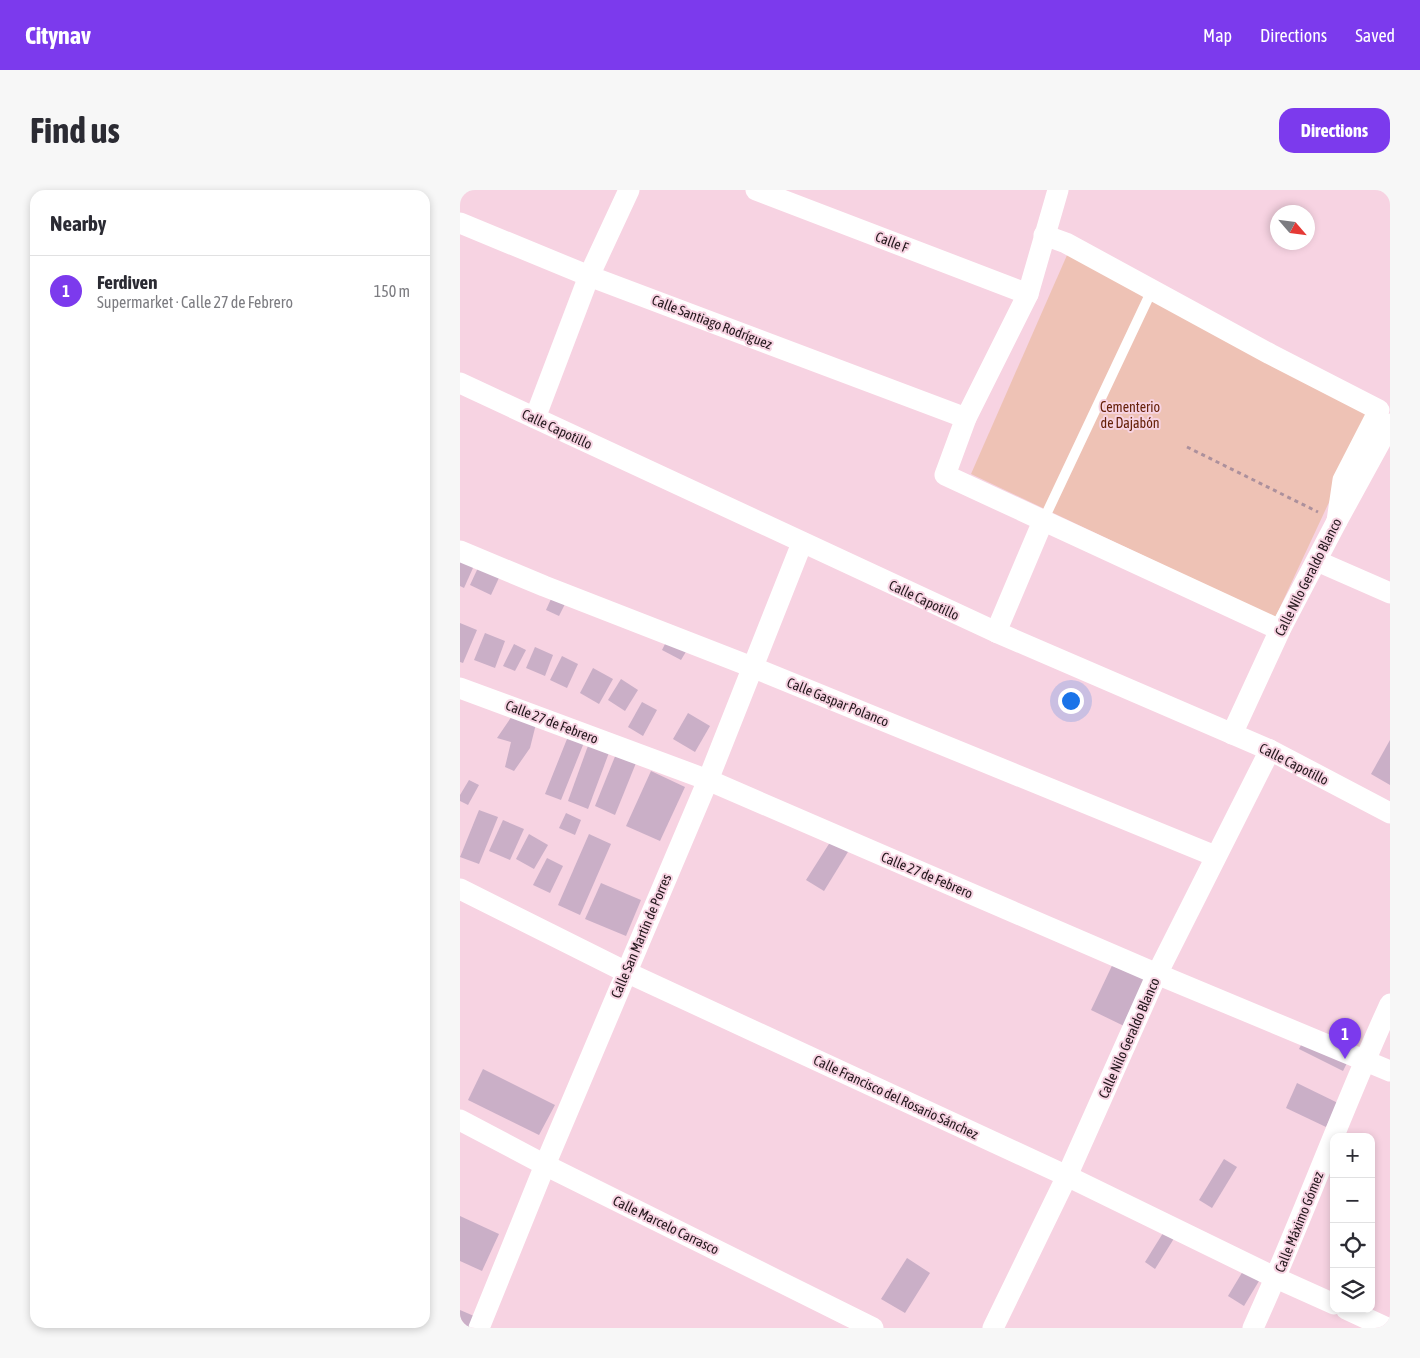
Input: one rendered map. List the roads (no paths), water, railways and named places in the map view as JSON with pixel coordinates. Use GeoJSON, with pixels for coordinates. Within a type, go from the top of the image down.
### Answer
{"type":"FeatureCollection","features":[{"type":"Feature","properties":{"kind":"street"},"geometry":{"type":"LineString","coordinates":[[535,418],[589,276],[629,190]]}},
{"type":"Feature","properties":{"kind":"street","name":"Calle F"},"geometry":{"type":"LineString","coordinates":[[756,190],[1028,294]]}},
{"type":"Feature","properties":{"kind":"street"},"geometry":{"type":"LineString","coordinates":[[1057,190],[1028,294],[966,418],[945,475],[1280,630]]}},
{"type":"Feature","properties":{"kind":"street","name":"Calle Santiago Rodríguez"},"geometry":{"type":"LineString","coordinates":[[460,224],[589,276],[966,418]]}},
{"type":"Feature","properties":{"kind":"street"},"geometry":{"type":"LineString","coordinates":[[1044,235],[1066,243],[1270,354],[1379,410],[1343,480],[1337,521]]}},
{"type":"Feature","properties":{"kind":"street","name":"Calle Capotillo"},"geometry":{"type":"LineString","coordinates":[[460,383],[996,632],[1270,750],[1390,813]]}},
{"type":"Feature","properties":{"kind":"street","name":"Calle Nilo Geraldo Blanco"},"geometry":{"type":"LineString","coordinates":[[1232,734],[1280,630],[1390,424]]}},
{"type":"Feature","properties":{"kind":"street"},"geometry":{"type":"LineString","coordinates":[[996,632],[1044,521]]}},
{"type":"Feature","properties":{"kind":"street","name":"Calle San Martín de Porres"},"geometry":{"type":"LineString","coordinates":[[479,1328],[545,1165],[708,780],[802,543]]}},
{"type":"Feature","properties":{"kind":"street","name":"Calle Gaspar Polanco"},"geometry":{"type":"LineString","coordinates":[[460,551],[544,586],[752,667],[1215,856]]}},
{"type":"Feature","properties":{"kind":"street"},"geometry":{"type":"LineString","coordinates":[[1317,560],[1390,592]]}},
{"type":"Feature","properties":{"kind":"street","name":"Calle 27 de Febrero"},"geometry":{"type":"LineString","coordinates":[[460,688],[708,780],[1157,974],[1390,1070]]}},
{"type":"Feature","properties":{"kind":"street","name":"Calle Nilo Geraldo Blanco"},"geometry":{"type":"LineString","coordinates":[[993,1328],[1067,1176],[1157,974],[1270,750]]}},
{"type":"Feature","properties":{"kind":"street","name":"Calle Francisco del Rosario Sánchez"},"geometry":{"type":"LineString","coordinates":[[460,889],[626,972],[1067,1176],[1276,1278],[1330,1302]]}},
{"type":"Feature","properties":{"kind":"street","name":"Calle Máximo Gómez"},"geometry":{"type":"LineString","coordinates":[[1253,1328],[1276,1278],[1365,1059],[1390,1004]]}},
{"type":"Feature","properties":{"kind":"street","name":"Calle Marcelo Carrasco"},"geometry":{"type":"LineString","coordinates":[[460,1120],[545,1165],[873,1328]]}},
{"type":"Feature","properties":{"kind":"street"},"geometry":{"type":"LineString","coordinates":[[1355,1313],[1387,1328]]}},
{"type":"Feature","properties":{"kind":"lane"},"geometry":{"type":"LineString","coordinates":[[1044,521],[1152,290]]}},
{"type":"Feature","properties":{"kind":"place","name":"Ferdiven"},"geometry":{"type":"Point","coordinates":[1345,1059]}},
{"type":"Feature","properties":{"kind":"park label","name":"Cementerio de Dajabón"},"geometry":{"type":"Point","coordinates":[1130,416]}}]}
